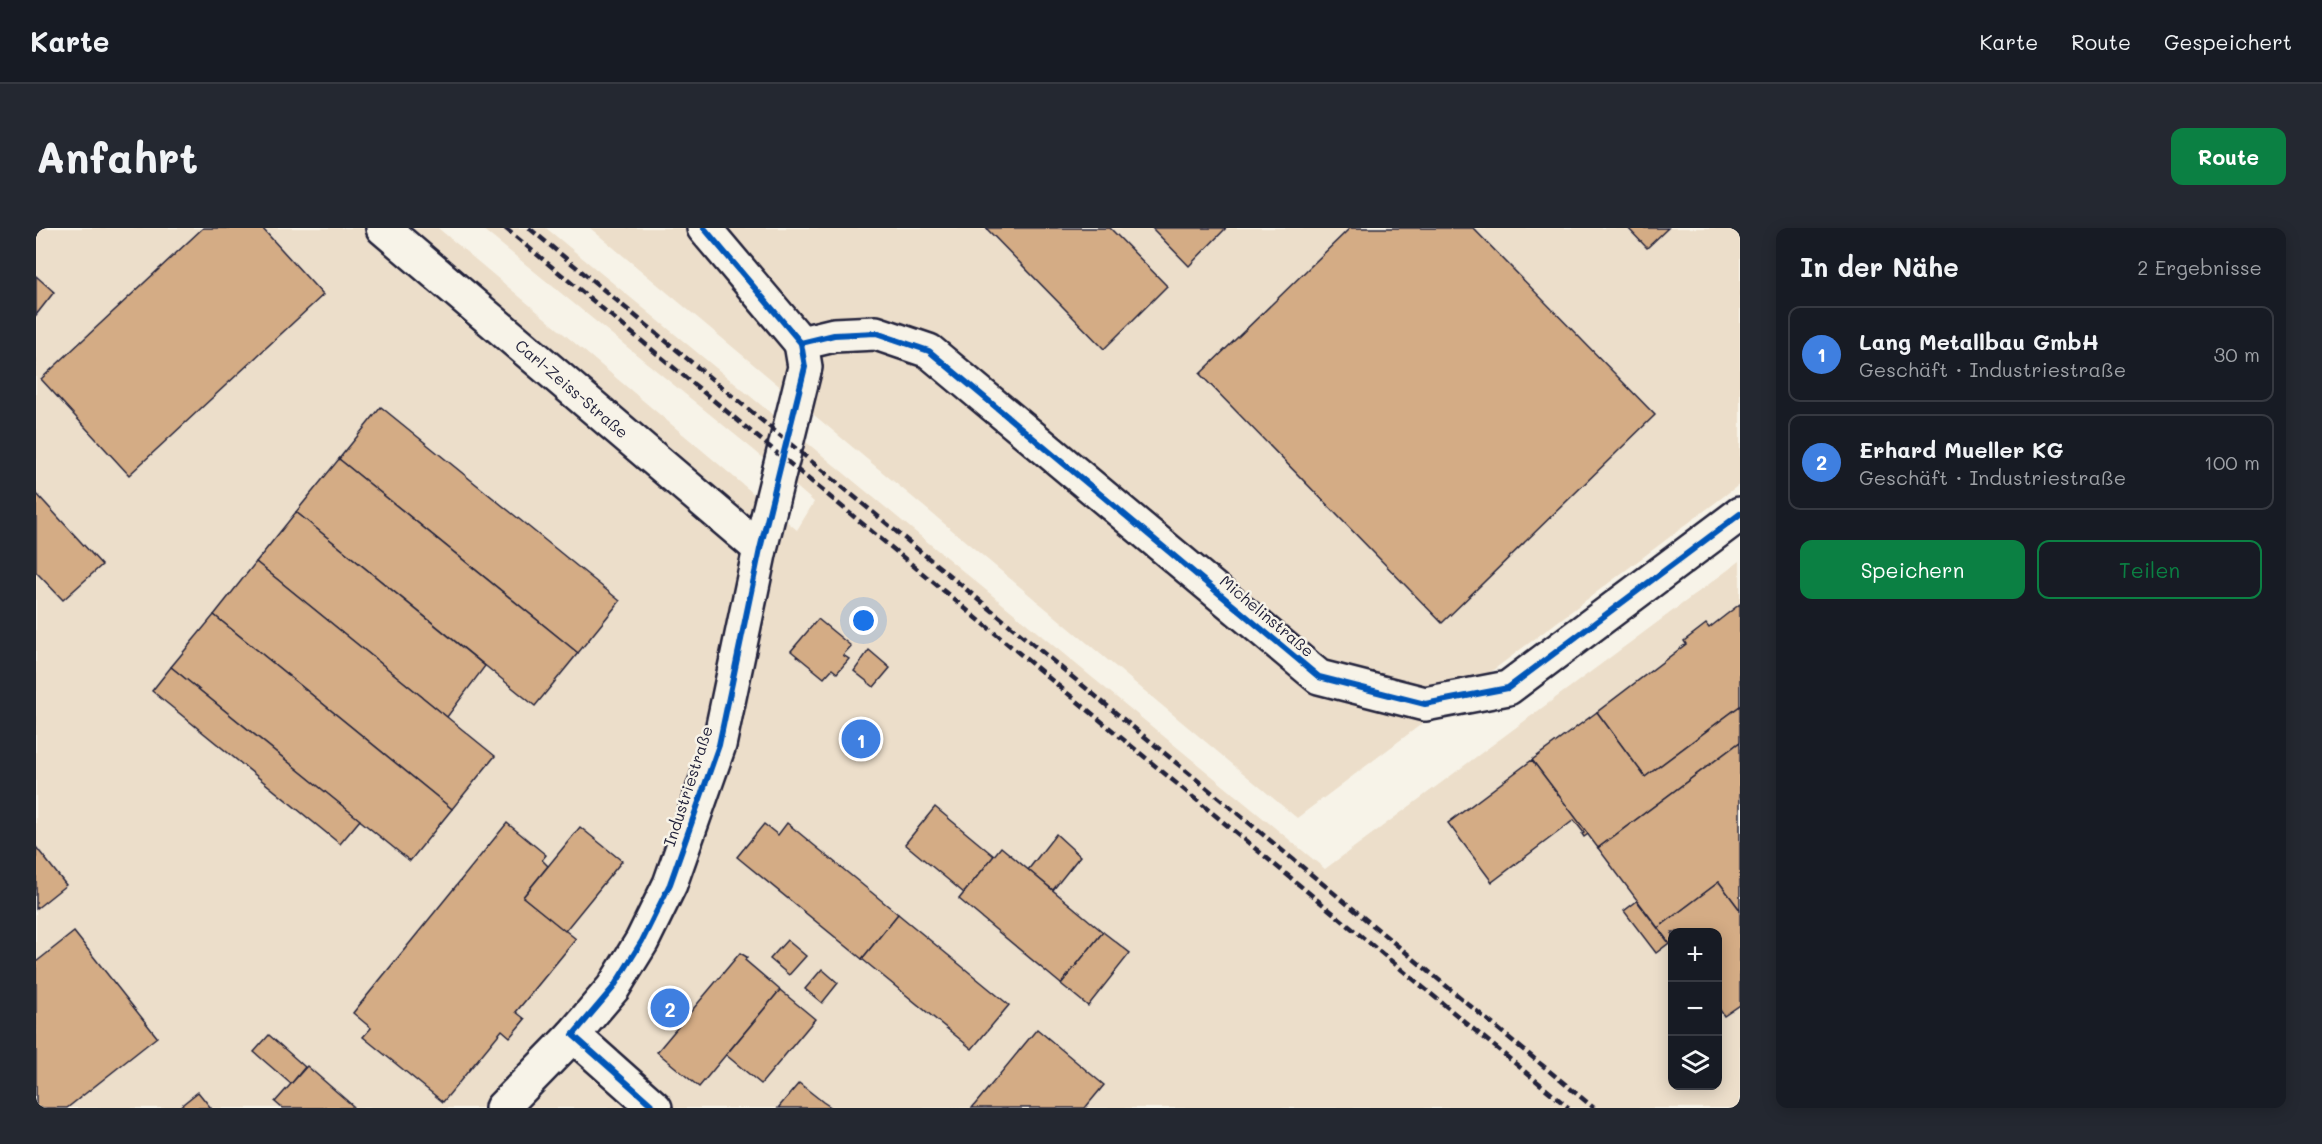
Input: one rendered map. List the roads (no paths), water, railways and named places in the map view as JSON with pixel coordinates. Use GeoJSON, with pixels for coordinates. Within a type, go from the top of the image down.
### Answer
{"type":"FeatureCollection","features":[{"type":"Feature","properties":{"kind":"street","name":"Carl-Zeiss-Straße"},"geometry":{"type":"LineString","coordinates":[[383,228],[760,549]]}},
{"type":"Feature","properties":{"kind":"street"},"geometry":{"type":"LineString","coordinates":[[704,228],[801,343]]}},
{"type":"Feature","properties":{"kind":"street","name":"Michelinstraße"},"geometry":{"type":"LineString","coordinates":[[801,343],[834,335],[876,333],[929,351],[1319,677],[1425,704],[1508,688],[1740,514]]}},
{"type":"Feature","properties":{"kind":"street","name":"Industriestraße"},"geometry":{"type":"LineString","coordinates":[[502,1108],[573,1035],[613,988],[642,941],[670,884],[718,745],[760,549],[805,367],[801,343]]}},
{"type":"Feature","properties":{"kind":"street"},"geometry":{"type":"LineString","coordinates":[[573,1035],[656,1108]]}},
{"type":"Feature","properties":{"kind":"railway"},"geometry":{"type":"LineString","coordinates":[[505,228],[1569,1108]]}},
{"type":"Feature","properties":{"kind":"railway"},"geometry":{"type":"LineString","coordinates":[[529,228],[1594,1108]]}},
{"type":"Feature","properties":{"kind":"place","name":"Lang Metallbau GmbH"},"geometry":{"type":"Point","coordinates":[861,739]}},
{"type":"Feature","properties":{"kind":"place","name":"Erhard Mueller KG"},"geometry":{"type":"Point","coordinates":[670,1008]}}]}
